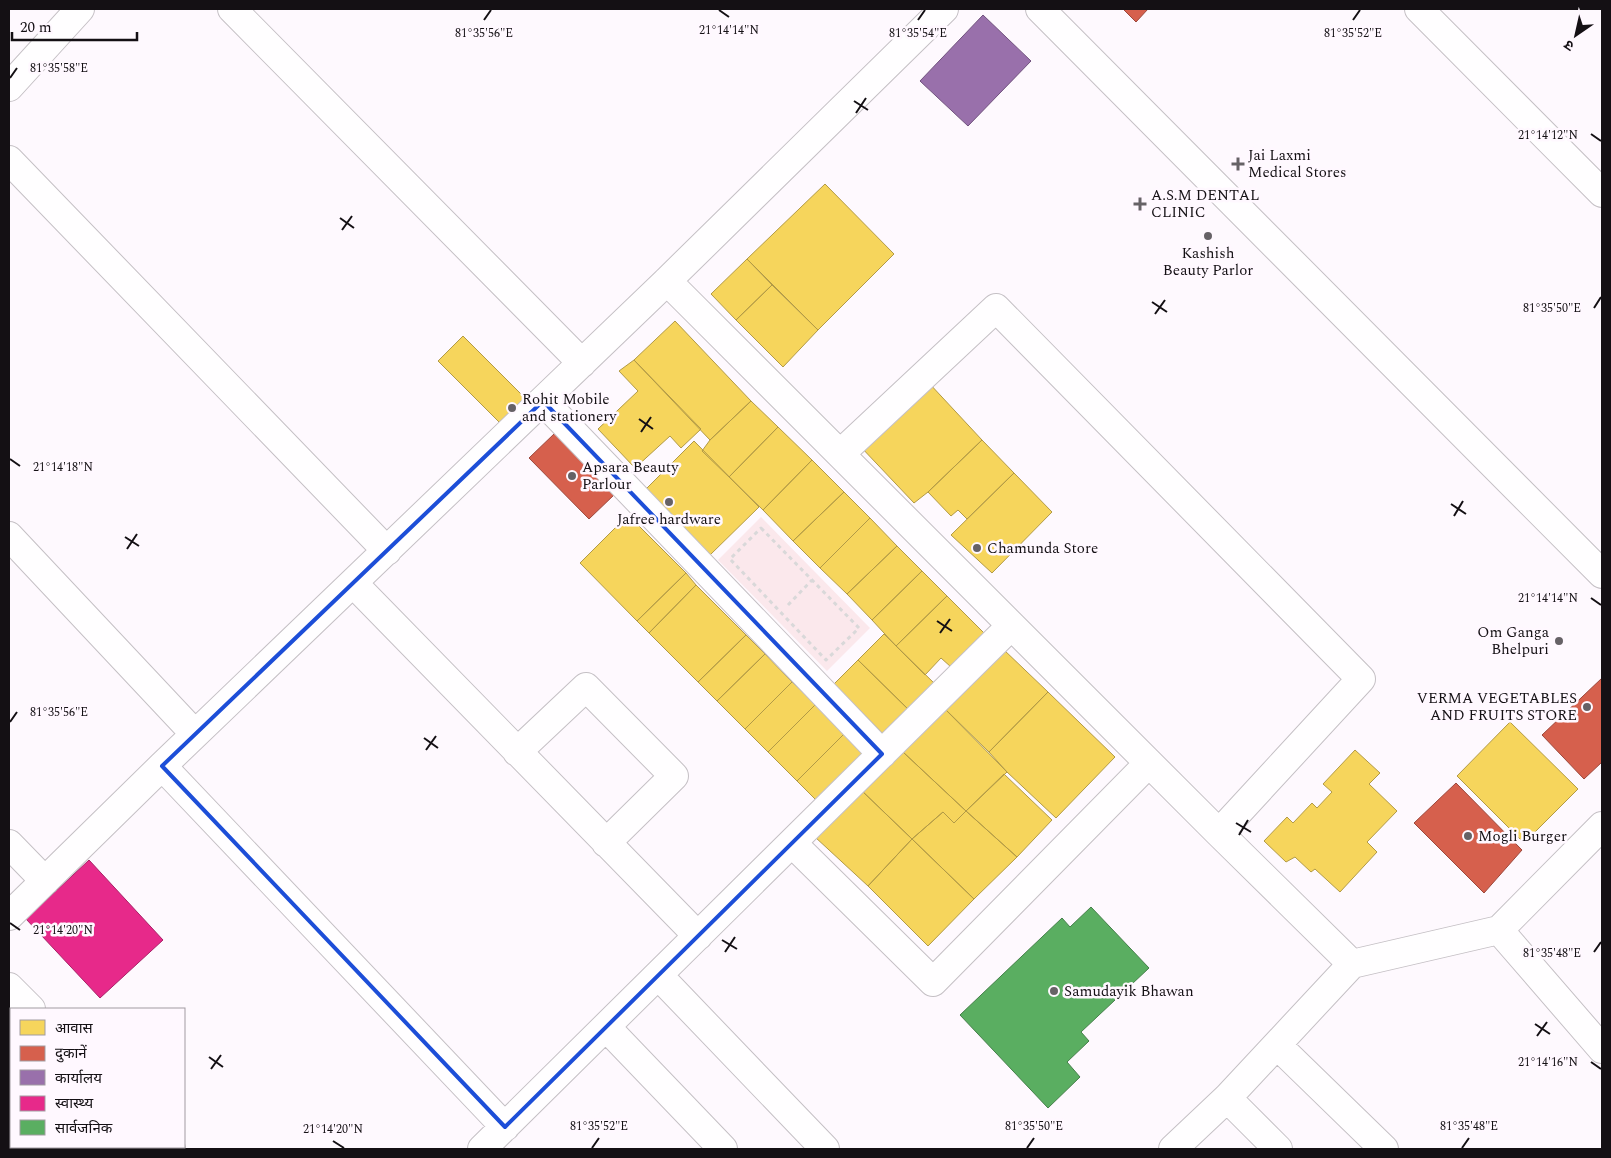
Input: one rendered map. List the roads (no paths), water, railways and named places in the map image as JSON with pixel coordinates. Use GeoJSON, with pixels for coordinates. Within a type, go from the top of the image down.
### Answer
{"type":"FeatureCollection","features":[{"type":"Feature","properties":{"kind":"street"},"geometry":{"type":"LineString","coordinates":[[9,87],[80,9]]}},
{"type":"Feature","properties":{"kind":"street"},"geometry":{"type":"LineString","coordinates":[[232,9],[582,363]]}},
{"type":"Feature","properties":{"kind":"street"},"geometry":{"type":"LineString","coordinates":[[9,916],[195,734],[668,281],[944,9]]}},
{"type":"Feature","properties":{"kind":"street"},"geometry":{"type":"LineString","coordinates":[[1040,9],[1602,574]]}},
{"type":"Feature","properties":{"kind":"street"},"geometry":{"type":"LineString","coordinates":[[1419,9],[1602,193]]}},
{"type":"Feature","properties":{"kind":"street"},"geometry":{"type":"LineString","coordinates":[[9,160],[387,550]]}},
{"type":"Feature","properties":{"kind":"street"},"geometry":{"type":"LineString","coordinates":[[668,281],[1218,833],[1352,964]]}},
{"type":"Feature","properties":{"kind":"street"},"geometry":{"type":"LineString","coordinates":[[840,454],[996,308],[1361,679],[1218,833]]}},
{"type":"Feature","properties":{"kind":"street"},"geometry":{"type":"LineString","coordinates":[[543,401],[882,754]]}},
{"type":"Feature","properties":{"kind":"street"},"geometry":{"type":"LineString","coordinates":[[9,536],[195,734]]}},
{"type":"Feature","properties":{"kind":"street"},"geometry":{"type":"LineString","coordinates":[[353,583],[698,936]]}},
{"type":"Feature","properties":{"kind":"street"},"geometry":{"type":"LineString","coordinates":[[482,1149],[1011,626]]}},
{"type":"Feature","properties":{"kind":"street"},"geometry":{"type":"LineString","coordinates":[[518,752],[586,687],[674,776],[606,843]]}},
{"type":"Feature","properties":{"kind":"street"},"geometry":{"type":"LineString","coordinates":[[792,843],[933,982],[1149,763]]}},
{"type":"Feature","properties":{"kind":"street"},"geometry":{"type":"LineString","coordinates":[[162,766],[505,1127]]}},
{"type":"Feature","properties":{"kind":"street"},"geometry":{"type":"LineString","coordinates":[[1173,1149],[1227,1098],[1352,964],[1499,930],[1602,826]]}},
{"type":"Feature","properties":{"kind":"street"},"geometry":{"type":"LineString","coordinates":[[9,844],[45,881]]}},
{"type":"Feature","properties":{"kind":"street"},"geometry":{"type":"LineString","coordinates":[[1499,930],[1602,1049]]}},
{"type":"Feature","properties":{"kind":"street"},"geometry":{"type":"LineString","coordinates":[[658,975],[826,1149]]}},
{"type":"Feature","properties":{"kind":"street"},"geometry":{"type":"LineString","coordinates":[[9,986],[30,1008]]}},
{"type":"Feature","properties":{"kind":"street"},"geometry":{"type":"LineString","coordinates":[[606,1028],[724,1149]]}},
{"type":"Feature","properties":{"kind":"street"},"geometry":{"type":"LineString","coordinates":[[1277,1045],[1384,1149]]}},
{"type":"Feature","properties":{"kind":"street"},"geometry":{"type":"LineString","coordinates":[[1227,1098],[1278,1149]]}},
{"type":"Feature","properties":{"kind":"place","name":"Jai Laxmi Medical Stores"},"geometry":{"type":"Point","coordinates":[1238,164]}},
{"type":"Feature","properties":{"kind":"place","name":"A.S.M DENTAL CLINIC"},"geometry":{"type":"Point","coordinates":[1140,204]}},
{"type":"Feature","properties":{"kind":"place","name":"Kashish Beauty Parlor"},"geometry":{"type":"Point","coordinates":[1208,236]}},
{"type":"Feature","properties":{"kind":"place","name":"Rohit Mobile and stationery"},"geometry":{"type":"Point","coordinates":[512,408]}},
{"type":"Feature","properties":{"kind":"place","name":"Apsara Beauty Parlour"},"geometry":{"type":"Point","coordinates":[572,476]}},
{"type":"Feature","properties":{"kind":"place","name":"Jafree hardware"},"geometry":{"type":"Point","coordinates":[669,502]}},
{"type":"Feature","properties":{"kind":"place","name":"Chamunda Store"},"geometry":{"type":"Point","coordinates":[977,548]}},
{"type":"Feature","properties":{"kind":"place","name":"Om Ganga Bhelpuri"},"geometry":{"type":"Point","coordinates":[1559,641]}},
{"type":"Feature","properties":{"kind":"place","name":"VERMA VEGETABLES AND FRUITS STORE"},"geometry":{"type":"Point","coordinates":[1587,707]}},
{"type":"Feature","properties":{"kind":"place","name":"Mogli Burger"},"geometry":{"type":"Point","coordinates":[1468,836]}},
{"type":"Feature","properties":{"kind":"place","name":"Samudayik Bhawan"},"geometry":{"type":"Point","coordinates":[1054,991]}}]}
